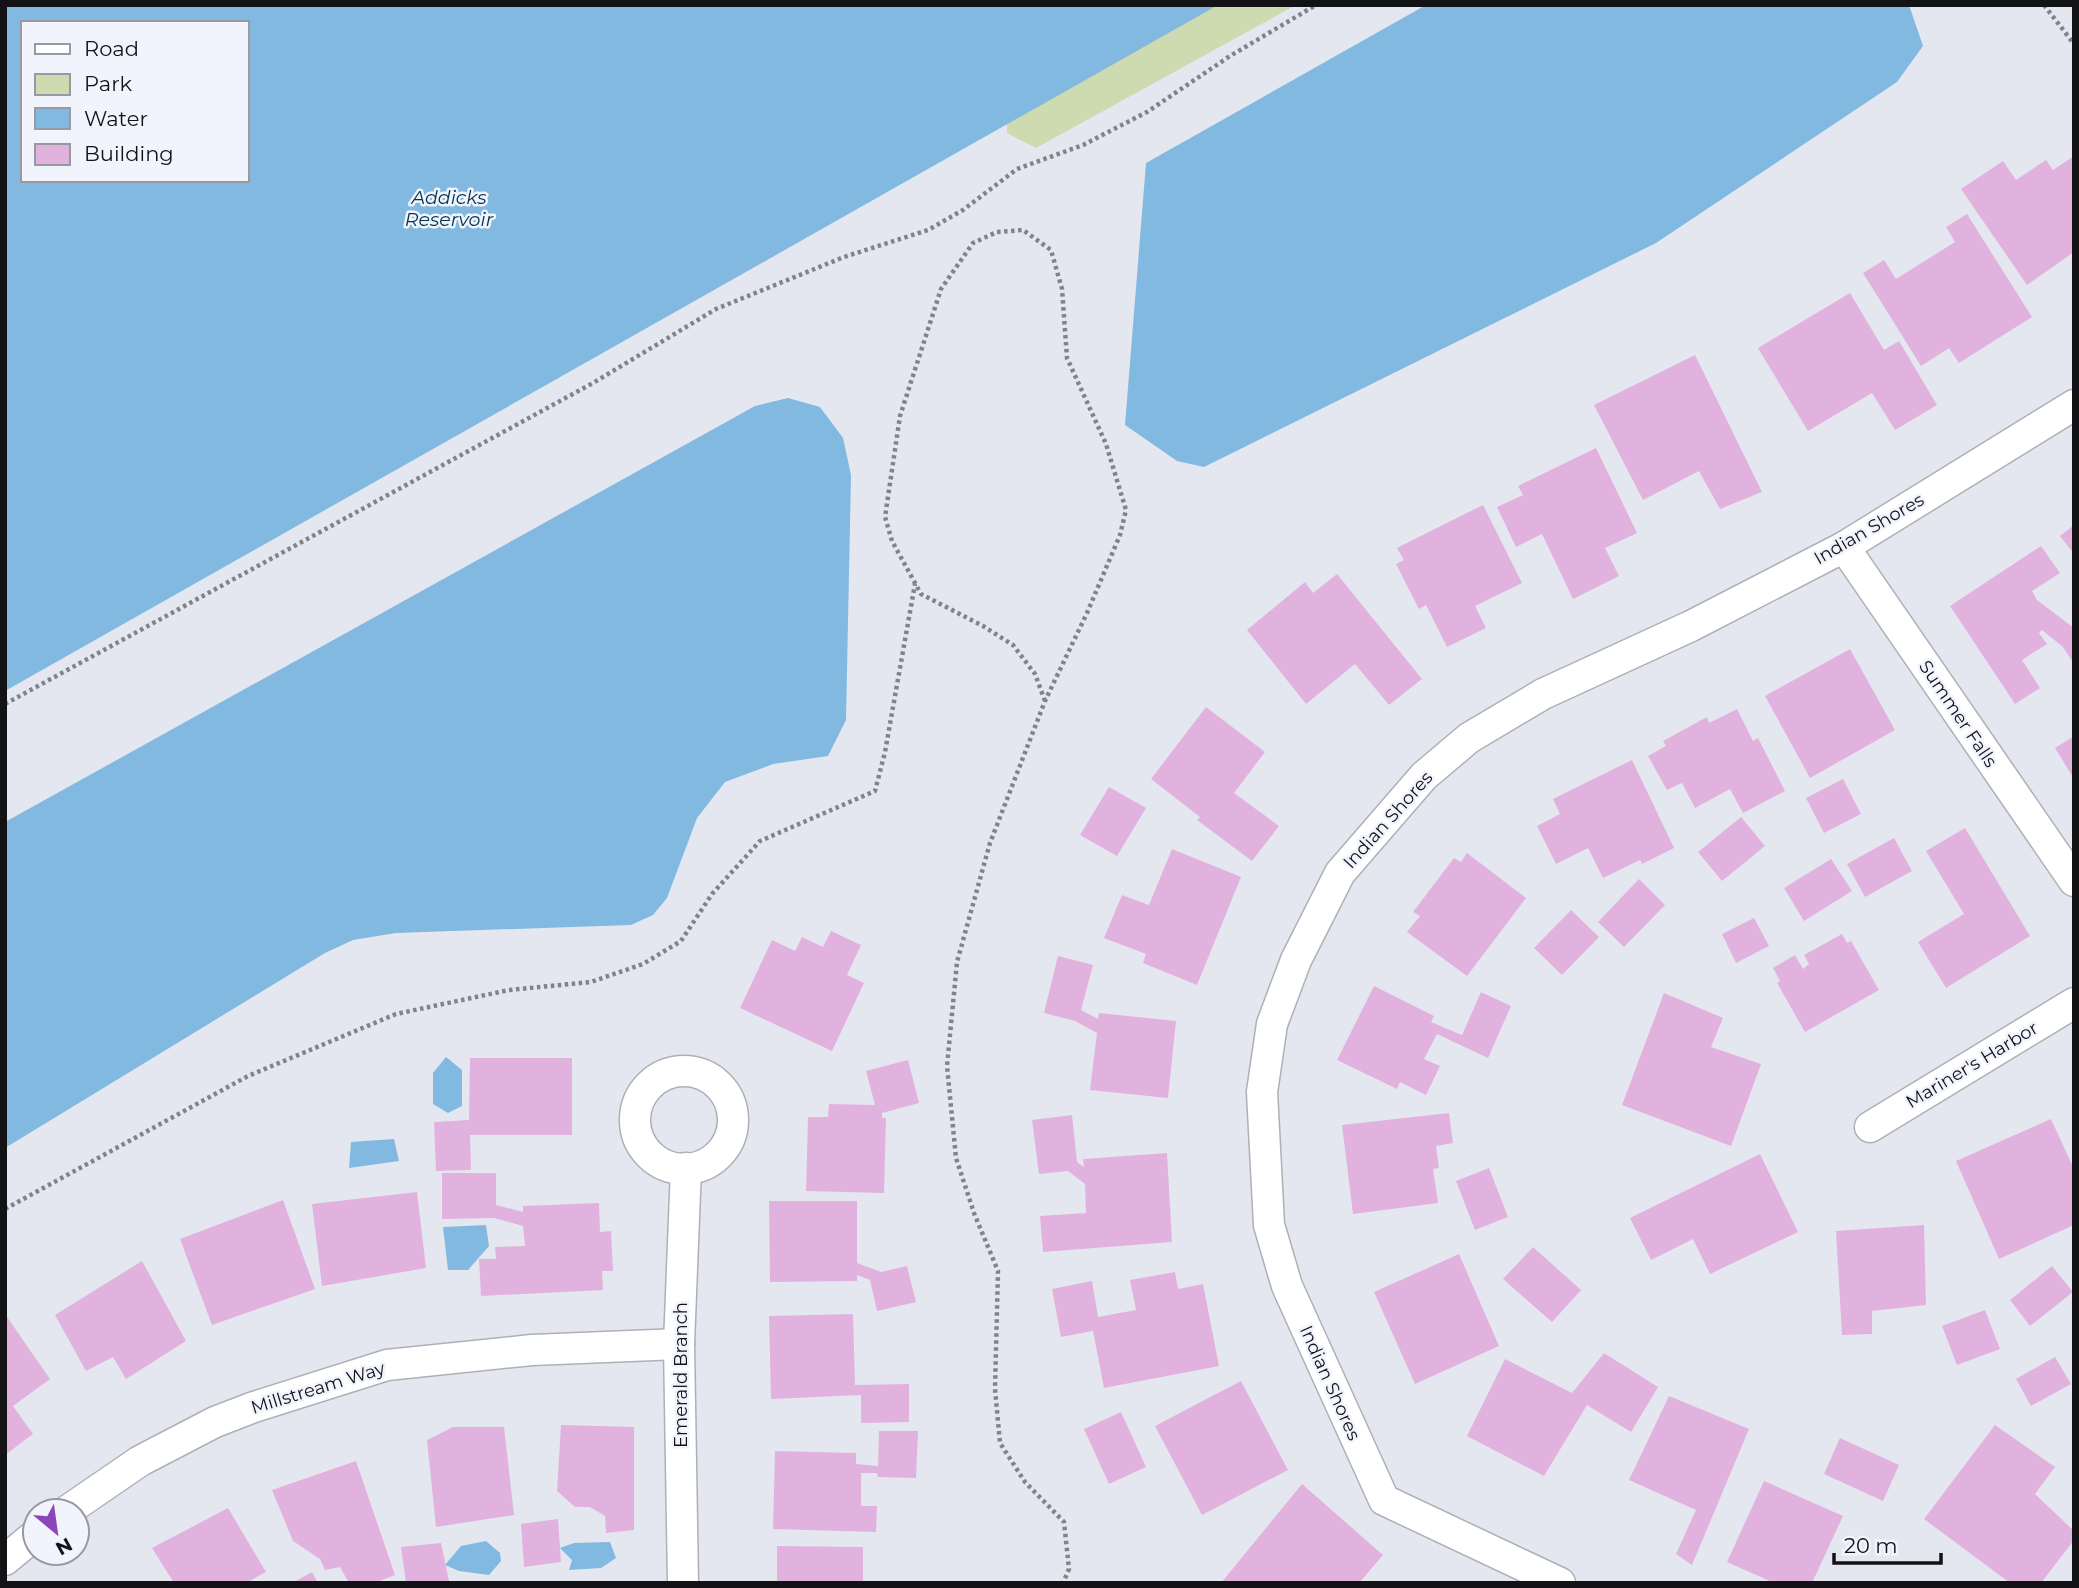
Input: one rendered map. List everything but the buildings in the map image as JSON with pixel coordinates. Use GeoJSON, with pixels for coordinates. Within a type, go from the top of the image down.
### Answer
{"type":"FeatureCollection","features":[{"type":"Feature","properties":{"kind":"street","name":"Indian Shores"},"geometry":{"type":"LineString","coordinates":[[1560,1583],[1384,1500],[1287,1286],[1269,1225],[1262,1092],[1272,1024],[1296,960],[1340,873],[1424,776],[1469,737],[1543,694],[1691,626],[1843,547],[2074,405]]}},
{"type":"Feature","properties":{"kind":"street","name":"Summer Falls"},"geometry":{"type":"LineString","coordinates":[[1843,547],[2074,881]]}},
{"type":"Feature","properties":{"kind":"street","name":"Mariner's Harbor"},"geometry":{"type":"LineString","coordinates":[[1870,1127],[2074,1003]]}},
{"type":"Feature","properties":{"kind":"street","name":"Emerald Branch"},"geometry":{"type":"LineString","coordinates":[[683,1583],[678,1344],[685,1168]]}},
{"type":"Feature","properties":{"kind":"street","name":"Millstream Way"},"geometry":{"type":"LineString","coordinates":[[87,1497],[140,1461],[215,1422],[387,1365],[532,1350],[678,1344]]}},
{"type":"Feature","properties":{"kind":"street"},"geometry":{"type":"LineString","coordinates":[[5,1560],[21,1547]]}},
{"type":"Feature","properties":{"kind":"path"},"geometry":{"type":"LineString","coordinates":[[5,704],[593,383],[716,309],[844,257],[928,230],[963,210],[1017,169],[1083,145],[1147,112],[1230,55],[1316,5]]}},
{"type":"Feature","properties":{"kind":"path"},"geometry":{"type":"LineString","coordinates":[[2044,5],[2063,34],[2074,44]]}},
{"type":"Feature","properties":{"kind":"path"},"geometry":{"type":"LineString","coordinates":[[1045,701],[1035,674],[1013,645],[921,594],[892,541],[885,517],[900,416],[941,289],[973,243],[997,232],[1023,230],[1051,250],[1062,289],[1068,358],[1106,444],[1126,510],[1120,535],[1045,701],[990,843],[957,962],[947,1066],[956,1158],[974,1213],[998,1271],[995,1389],[1000,1443],[1025,1482],[1065,1522],[1069,1569],[1063,1583]]}},
{"type":"Feature","properties":{"kind":"path"},"geometry":{"type":"LineString","coordinates":[[5,1209],[248,1076],[396,1014],[509,990],[591,982],[643,964],[681,941],[712,894],[760,841],[874,791],[885,752],[915,583]]}},
{"type":"Feature","properties":{"kind":"green space"},"geometry":{"type":"Polygon","coordinates":[[[1008,5],[1296,5],[1036,148],[1007,133],[1008,5]]]}},
{"type":"Feature","properties":{"kind":"water","name":"Addicks Reservoir"},"geometry":{"type":"Polygon","coordinates":[[[5,5],[1218,5],[5,691],[5,5]]]}},
{"type":"Feature","properties":{"kind":"water"},"geometry":{"type":"Polygon","coordinates":[[[1426,5],[1909,5],[1923,46],[1897,82],[1656,243],[1204,467],[1177,461],[1125,425],[1146,163],[1426,5]]]}},
{"type":"Feature","properties":{"kind":"water"},"geometry":{"type":"Polygon","coordinates":[[[788,398],[820,407],[843,438],[851,475],[846,720],[828,756],[773,764],[725,782],[697,818],[667,898],[653,915],[631,925],[396,933],[353,940],[325,953],[5,1148],[5,822],[755,406],[788,398]]]}},
{"type":"Feature","properties":{"kind":"water"},"geometry":{"type":"Polygon","coordinates":[[[446,1057],[462,1070],[462,1106],[448,1113],[433,1104],[433,1073],[446,1057]]]}},
{"type":"Feature","properties":{"kind":"water"},"geometry":{"type":"Polygon","coordinates":[[[394,1139],[399,1161],[349,1168],[351,1142],[394,1139]]]}},
{"type":"Feature","properties":{"kind":"water"},"geometry":{"type":"Polygon","coordinates":[[[486,1225],[489,1246],[468,1270],[448,1270],[443,1227],[486,1225]]]}},
{"type":"Feature","properties":{"kind":"water"},"geometry":{"type":"Polygon","coordinates":[[[486,1541],[500,1553],[501,1561],[489,1575],[459,1571],[445,1565],[461,1546],[486,1541]]]}},
{"type":"Feature","properties":{"kind":"water"},"geometry":{"type":"Polygon","coordinates":[[[610,1542],[616,1558],[601,1568],[569,1570],[572,1560],[560,1548],[574,1543],[610,1542]]]}}]}
